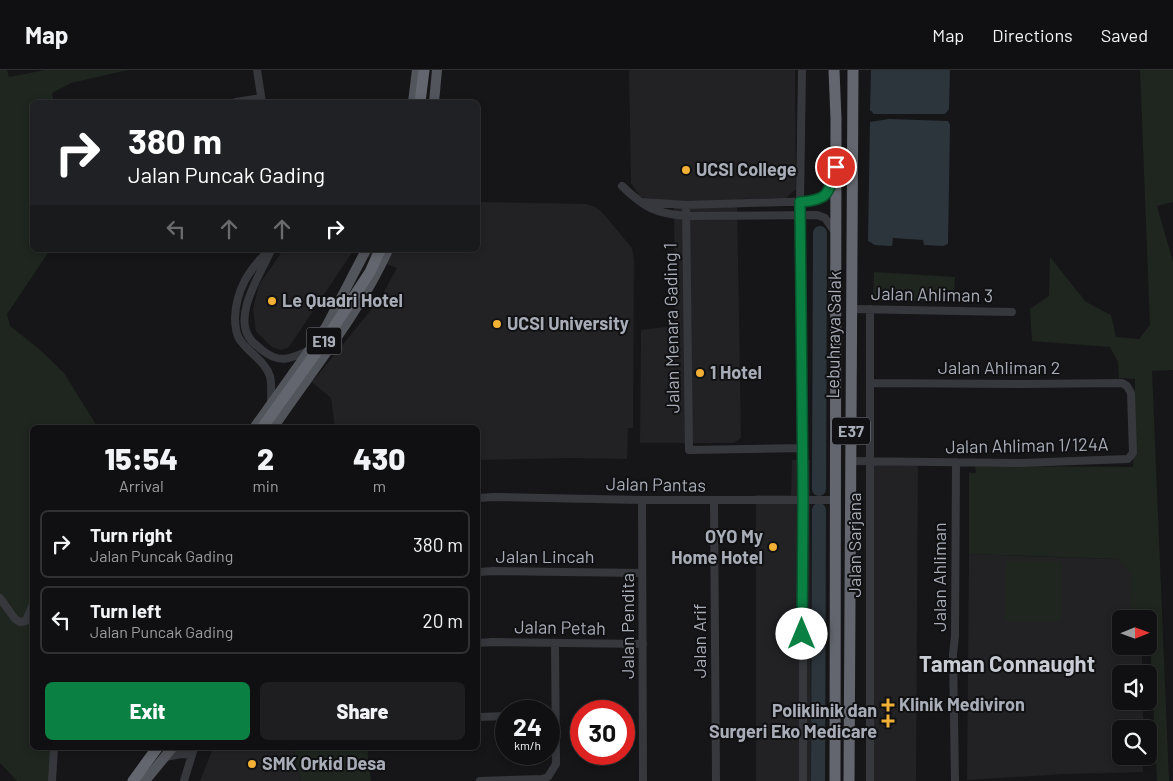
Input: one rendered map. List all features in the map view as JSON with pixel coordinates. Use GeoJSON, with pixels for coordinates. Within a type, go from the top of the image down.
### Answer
{"type":"FeatureCollection","features":[{"type":"Feature","properties":{"kind":"highway"},"geometry":{"type":"LineString","coordinates":[[421,100],[425,70]]}},
{"type":"Feature","properties":{"kind":"highway","name":"Lebuhraya Salak"},"geometry":{"type":"LineString","coordinates":[[834,70],[836,167],[835,781]]}},
{"type":"Feature","properties":{"kind":"highway","name":"Lebuhraya Salak"},"geometry":{"type":"LineString","coordinates":[[849,781],[853,70]]}},
{"type":"Feature","properties":{"kind":"highway","name":"E19"},"geometry":{"type":"LineString","coordinates":[[262,425],[333,328],[370,272],[377,252]]}},
{"type":"Feature","properties":{"kind":"highway"},"geometry":{"type":"LineString","coordinates":[[133,781],[161,751]]}},
{"type":"Feature","properties":{"kind":"highway"},"geometry":{"type":"LineString","coordinates":[[138,781],[161,751]]}},
{"type":"Feature","properties":{"kind":"main road"},"geometry":{"type":"LineString","coordinates":[[414,100],[417,70]]}},
{"type":"Feature","properties":{"kind":"main road"},"geometry":{"type":"LineString","coordinates":[[434,100],[437,70]]}},
{"type":"Feature","properties":{"kind":"main road"},"geometry":{"type":"LineString","coordinates":[[256,425],[326,327],[365,252]]}},
{"type":"Feature","properties":{"kind":"main road"},"geometry":{"type":"LineString","coordinates":[[275,425],[358,306],[375,278],[387,252]]}},
{"type":"Feature","properties":{"kind":"main road"},"geometry":{"type":"LineString","coordinates":[[126,781],[152,750]]}},
{"type":"Feature","properties":{"kind":"main road"},"geometry":{"type":"LineString","coordinates":[[146,781],[161,751]]}},
{"type":"Feature","properties":{"kind":"street"},"geometry":{"type":"LineString","coordinates":[[257,70],[262,100]]}},
{"type":"Feature","properties":{"kind":"street"},"geometry":{"type":"LineString","coordinates":[[802,70],[800,202],[803,448],[802,781]]}},
{"type":"Feature","properties":{"kind":"street"},"geometry":{"type":"LineString","coordinates":[[638,202],[686,205],[817,201],[825,196],[829,190],[836,167]]}},
{"type":"Feature","properties":{"kind":"street"},"geometry":{"type":"LineString","coordinates":[[622,186],[638,202],[650,209],[666,214],[686,216],[818,215],[825,218],[836,234]]}},
{"type":"Feature","properties":{"kind":"street","name":"Jalan Menara Gading 1"},"geometry":{"type":"LineString","coordinates":[[686,205],[689,450],[803,448]]}},
{"type":"Feature","properties":{"kind":"street"},"geometry":{"type":"LineString","coordinates":[[268,252],[256,263],[246,277],[239,294],[235,325],[239,338],[266,368],[270,376],[271,403]]}},
{"type":"Feature","properties":{"kind":"street"},"geometry":{"type":"LineString","coordinates":[[269,252],[264,267],[254,282],[249,297],[246,327],[250,340],[269,356],[276,359],[287,359],[308,351]]}},
{"type":"Feature","properties":{"kind":"street"},"geometry":{"type":"LineString","coordinates":[[239,294],[249,297]]}},
{"type":"Feature","properties":{"kind":"street","name":"Jalan Ahliman 3"},"geometry":{"type":"LineString","coordinates":[[852,309],[1012,312]]}},
{"type":"Feature","properties":{"kind":"street","name":"Jalan Sarjana"},"geometry":{"type":"LineString","coordinates":[[870,309],[870,781]]}},
{"type":"Feature","properties":{"kind":"street"},"geometry":{"type":"LineString","coordinates":[[236,311],[246,312]]}},
{"type":"Feature","properties":{"kind":"street","name":"Jalan Ahliman 2"},"geometry":{"type":"LineString","coordinates":[[870,383],[1122,383],[1127,386]]}},
{"type":"Feature","properties":{"kind":"street","name":"Jalan Ahliman 1/124A"},"geometry":{"type":"LineString","coordinates":[[851,461],[1020,463],[1128,459],[1133,454],[1131,393],[1127,386]]}},
{"type":"Feature","properties":{"kind":"street","name":"Jalan Ahliman"},"geometry":{"type":"LineString","coordinates":[[955,781],[953,654],[955,636],[956,462]]}},
{"type":"Feature","properties":{"kind":"street","name":"Jalan Pantas"},"geometry":{"type":"LineString","coordinates":[[480,498],[714,501],[835,500]]}},
{"type":"Feature","properties":{"kind":"street","name":"Jalan Pendita"},"geometry":{"type":"LineString","coordinates":[[642,500],[643,781]]}},
{"type":"Feature","properties":{"kind":"street","name":"Jalan Arif"},"geometry":{"type":"LineString","coordinates":[[714,501],[716,781]]}},
{"type":"Feature","properties":{"kind":"street","name":"Jalan Lincah"},"geometry":{"type":"LineString","coordinates":[[480,572],[642,572]]}},
{"type":"Feature","properties":{"kind":"street"},"geometry":{"type":"LineString","coordinates":[[0,598],[15,619],[20,622],[26,621],[30,611]]}},
{"type":"Feature","properties":{"kind":"street","name":"Jalan Petah"},"geometry":{"type":"LineString","coordinates":[[480,643],[643,644]]}},
{"type":"Feature","properties":{"kind":"street"},"geometry":{"type":"LineString","coordinates":[[553,700],[555,643]]}},
{"type":"Feature","properties":{"kind":"street"},"geometry":{"type":"LineString","coordinates":[[480,717],[495,716]]}},
{"type":"Feature","properties":{"kind":"street"},"geometry":{"type":"LineString","coordinates":[[52,781],[54,750]]}},
{"type":"Feature","properties":{"kind":"street"},"geometry":{"type":"LineString","coordinates":[[161,751],[181,754],[192,750]]}},
{"type":"Feature","properties":{"kind":"street"},"geometry":{"type":"LineString","coordinates":[[184,781],[192,750]]}},
{"type":"Feature","properties":{"kind":"street"},"geometry":{"type":"LineString","coordinates":[[480,781],[542,779],[548,777],[554,765]]}},
{"type":"Feature","properties":{"kind":"shaded area"},"geometry":{"type":"Polygon","coordinates":[[[0,70],[7,70],[9,77],[45,70],[128,70],[71,83],[52,93],[54,100],[30,100],[30,252],[49,252],[7,314],[10,326],[38,348],[64,373],[96,425],[30,425],[30,750],[50,750],[49,781],[17,781],[0,763],[0,70]]]}},
{"type":"Feature","properties":{"kind":"shaded area"},"geometry":{"type":"Polygon","coordinates":[[[629,70],[795,70],[796,189],[786,198],[737,199],[741,438],[734,443],[640,443],[641,330],[675,326],[674,202],[640,197],[631,183],[629,70]]]}},
{"type":"Feature","properties":{"kind":"shaded area"},"geometry":{"type":"Polygon","coordinates":[[[871,70],[950,70],[949,109],[945,114],[874,114],[870,110],[871,70]]]}},
{"type":"Feature","properties":{"kind":"shaded area"},"geometry":{"type":"Polygon","coordinates":[[[1140,70],[1173,70],[1173,202],[1157,206],[1173,262],[1173,370],[1152,371],[1169,781],[1157,781],[1157,720],[1154,720],[1153,710],[1157,710],[1157,665],[1151,665],[1151,655],[1158,655],[1158,610],[1130,610],[1132,574],[1118,559],[969,554],[969,473],[976,473],[975,466],[1133,467],[1135,379],[1119,378],[1118,362],[1110,347],[1032,341],[1030,309],[1049,296],[1050,257],[1086,302],[1111,315],[1116,337],[1139,339],[1150,325],[1140,70]]]}},
{"type":"Feature","properties":{"kind":"shaded area"},"geometry":{"type":"Polygon","coordinates":[[[889,119],[948,121],[950,125],[948,244],[943,246],[924,245],[923,240],[893,238],[892,246],[875,245],[868,241],[870,122],[889,119]]]}},
{"type":"Feature","properties":{"kind":"shaded area","name":"UCSI University"},"geometry":{"type":"Polygon","coordinates":[[[480,202],[586,204],[602,212],[632,248],[634,260],[633,428],[628,428],[627,459],[480,460],[480,425],[335,425],[331,398],[312,382],[380,299],[397,268],[356,252],[480,252],[480,202]]]}},
{"type":"Feature","properties":{"kind":"shaded area","name":"UCSI University"},"geometry":{"type":"Polygon","coordinates":[[[282,252],[352,252],[289,347],[281,350],[272,347],[256,331],[253,309],[259,285],[282,252]]]}},
{"type":"Feature","properties":{"kind":"shaded area"},"geometry":{"type":"Polygon","coordinates":[[[874,272],[955,277],[954,293],[944,302],[873,301],[874,272]]]}},
{"type":"Feature","properties":{"kind":"shaded area"},"geometry":{"type":"Polygon","coordinates":[[[868,458],[918,460],[916,781],[871,781],[868,458]]]}},
{"type":"Feature","properties":{"kind":"shaded area"},"geometry":{"type":"Polygon","coordinates":[[[792,460],[810,460],[811,781],[756,781],[756,495],[791,495],[792,460]]]}},
{"type":"Feature","properties":{"kind":"shaded area"},"geometry":{"type":"Polygon","coordinates":[[[969,554],[1141,560],[1142,610],[1112,610],[1112,655],[1142,655],[1142,665],[1112,665],[1112,710],[1143,710],[1143,720],[1112,720],[1112,765],[1143,765],[1143,772],[1064,774],[967,780],[969,554]]]}},
{"type":"Feature","properties":{"kind":"shaded area"},"geometry":{"type":"Polygon","coordinates":[[[1006,561],[1061,561],[1061,621],[1006,621],[1006,561]]]}},
{"type":"Feature","properties":{"kind":"shaded area","name":"SMK Orkid Desa"},"geometry":{"type":"Polygon","coordinates":[[[212,750],[293,750],[301,781],[200,781],[212,750]]]}},
{"type":"Feature","properties":{"kind":"shaded area"},"geometry":{"type":"Polygon","coordinates":[[[293,750],[367,750],[371,781],[301,781],[293,750]]]}},
{"type":"Feature","properties":{"kind":"waterway"},"geometry":{"type":"LineString","coordinates":[[819,489],[820,233]]}},
{"type":"Feature","properties":{"kind":"waterway"},"geometry":{"type":"LineString","coordinates":[[818,781],[819,510]]}},
{"type":"Feature","properties":{"kind":"place","name":"UCSI College"},"geometry":{"type":"Point","coordinates":[686,170]}},
{"type":"Feature","properties":{"kind":"place","name":"Le Quadri Hotel"},"geometry":{"type":"Point","coordinates":[272,301]}},
{"type":"Feature","properties":{"kind":"place","name":"UCSI University"},"geometry":{"type":"Point","coordinates":[497,324]}},
{"type":"Feature","properties":{"kind":"place","name":"1 Hotel"},"geometry":{"type":"Point","coordinates":[700,373]}},
{"type":"Feature","properties":{"kind":"place","name":"OYO My Home Hotel"},"geometry":{"type":"Point","coordinates":[773,547]}},
{"type":"Feature","properties":{"kind":"place","name":"Klinik Mediviron"},"geometry":{"type":"Point","coordinates":[888,705]}},
{"type":"Feature","properties":{"kind":"place","name":"Poliklinik dan Surgeri Eko Medicare"},"geometry":{"type":"Point","coordinates":[888,721]}},
{"type":"Feature","properties":{"kind":"place","name":"SMK Orkid Desa"},"geometry":{"type":"Point","coordinates":[252,764]}},
{"type":"Feature","properties":{"kind":"district","name":"Taman Connaught"},"geometry":{"type":"Point","coordinates":[1007,664]}},
{"type":"Feature","properties":{"kind":"route"},"geometry":{"type":"LineString","coordinates":[[802,634],[803,500],[800,202],[817,201],[825,196],[829,190],[836,167]]}}]}
